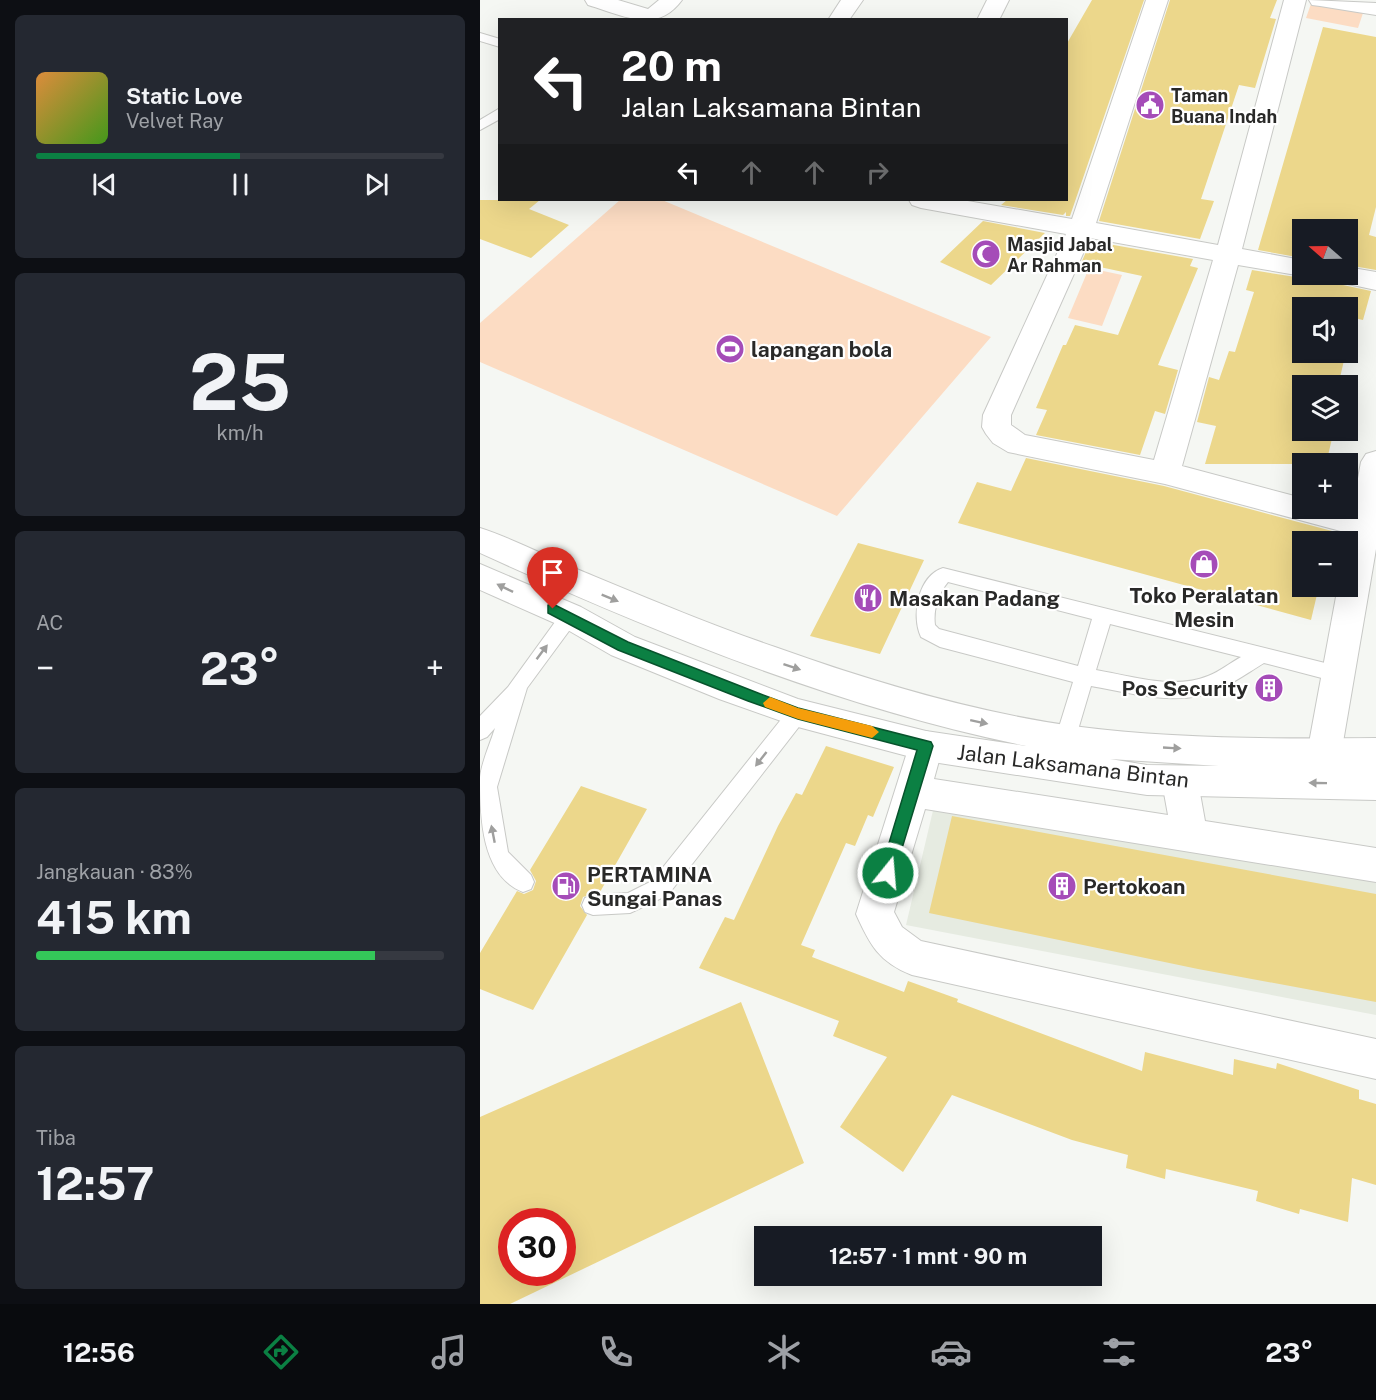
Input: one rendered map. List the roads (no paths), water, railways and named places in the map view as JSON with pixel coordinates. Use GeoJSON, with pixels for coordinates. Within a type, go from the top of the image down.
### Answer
{"type":"FeatureCollection","features":[{"type":"Feature","properties":{"kind":"street"},"geometry":{"type":"LineString","coordinates":[[596,0],[648,16],[658,13],[671,0]]}},
{"type":"Feature","properties":{"kind":"street"},"geometry":{"type":"LineString","coordinates":[[839,18],[852,0]]}},
{"type":"Feature","properties":{"kind":"street"},"geometry":{"type":"LineString","coordinates":[[989,18],[998,0]]}},
{"type":"Feature","properties":{"kind":"street"},"geometry":{"type":"LineString","coordinates":[[1158,0],[1081,229],[997,415],[996,427],[1003,436],[1018,444],[1165,473],[1365,526]]}},
{"type":"Feature","properties":{"kind":"street"},"geometry":{"type":"LineString","coordinates":[[1165,473],[1228,254],[1295,0]]}},
{"type":"Feature","properties":{"kind":"street"},"geometry":{"type":"LineString","coordinates":[[1320,0],[1376,9]]}},
{"type":"Feature","properties":{"kind":"street"},"geometry":{"type":"LineString","coordinates":[[927,201],[1292,266]]}},
{"type":"Feature","properties":{"kind":"street"},"geometry":{"type":"LineString","coordinates":[[1358,278],[1376,281]]}},
{"type":"Feature","properties":{"kind":"street"},"geometry":{"type":"LineString","coordinates":[[1324,753],[1376,462]]}},
{"type":"Feature","properties":{"kind":"street","name":"Jalan Laksamana Bintan"},"geometry":{"type":"LineString","coordinates":[[480,540],[597,593],[735,648],[888,700],[962,718],[1065,740],[1168,748],[1376,753]]}},
{"type":"Feature","properties":{"kind":"street","name":"Jalan Laksamana Bintan"},"geometry":{"type":"LineString","coordinates":[[480,576],[570,616],[623,646],[798,713],[926,746],[1048,767],[1180,782],[1376,784]]}},
{"type":"Feature","properties":{"kind":"street"},"geometry":{"type":"LineString","coordinates":[[926,746],[875,914],[889,940],[912,957],[1376,1059]]}},
{"type":"Feature","properties":{"kind":"street"},"geometry":{"type":"LineString","coordinates":[[1180,782],[1189,833]]}},
{"type":"Feature","properties":{"kind":"street"},"geometry":{"type":"LineString","coordinates":[[913,790],[1376,865]]}},
{"type":"Feature","properties":{"kind":"lane"},"geometry":{"type":"LineString","coordinates":[[480,38],[498,42]]}},
{"type":"Feature","properties":{"kind":"lane"},"geometry":{"type":"LineString","coordinates":[[480,126],[498,113]]}},
{"type":"Feature","properties":{"kind":"lane"},"geometry":{"type":"LineString","coordinates":[[1261,655],[1212,684],[1186,689],[1156,689],[1083,676],[940,639],[928,632],[924,622],[927,606],[939,578],[950,575],[1337,674]]}},
{"type":"Feature","properties":{"kind":"lane"},"geometry":{"type":"LineString","coordinates":[[1065,740],[1103,615]]}},
{"type":"Feature","properties":{"kind":"lane"},"geometry":{"type":"LineString","coordinates":[[480,731],[570,616]]}},
{"type":"Feature","properties":{"kind":"lane"},"geometry":{"type":"LineString","coordinates":[[518,685],[487,786],[498,856],[523,882]]}},
{"type":"Feature","properties":{"kind":"lane"},"geometry":{"type":"LineString","coordinates":[[593,904],[630,903],[660,888],[798,713]]}},
{"type":"Feature","properties":{"kind":"place","name":"Taman Buana Indah"},"geometry":{"type":"Point","coordinates":[1150,105]}},
{"type":"Feature","properties":{"kind":"place","name":"Masjid Jabal Ar Rahman"},"geometry":{"type":"Point","coordinates":[986,254]}},
{"type":"Feature","properties":{"kind":"place","name":"lapangan bola"},"geometry":{"type":"Point","coordinates":[730,349]}},
{"type":"Feature","properties":{"kind":"place","name":"Toko Peralatan Mesin"},"geometry":{"type":"Point","coordinates":[1204,564]}},
{"type":"Feature","properties":{"kind":"place","name":"Masakan Padang"},"geometry":{"type":"Point","coordinates":[868,598]}},
{"type":"Feature","properties":{"kind":"place","name":"Pos Security"},"geometry":{"type":"Point","coordinates":[1269,688]}},
{"type":"Feature","properties":{"kind":"place","name":"PERTAMINA Sungai Panas"},"geometry":{"type":"Point","coordinates":[566,886]}},
{"type":"Feature","properties":{"kind":"place","name":"Pertokoan"},"geometry":{"type":"Point","coordinates":[1062,886]}}]}
